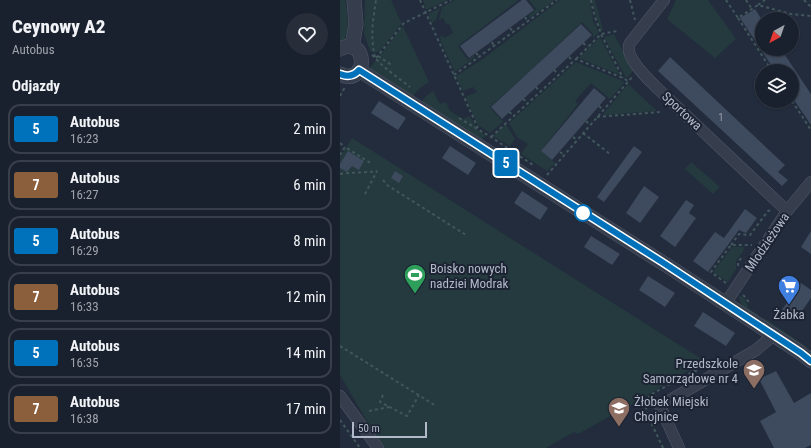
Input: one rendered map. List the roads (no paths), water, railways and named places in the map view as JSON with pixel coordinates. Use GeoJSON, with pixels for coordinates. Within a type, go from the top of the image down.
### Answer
{"type":"FeatureCollection","features":[{"type":"Feature","properties":{"kind":"street"},"geometry":{"type":"LineString","coordinates":[[341,75],[351,76],[362,66],[362,57],[356,49],[346,48],[356,24],[354,0]]}},
{"type":"Feature","properties":{"kind":"street","name":"Sportowa"},"geometry":{"type":"LineString","coordinates":[[664,0],[628,47],[629,54],[655,86],[787,211]]}},
{"type":"Feature","properties":{"kind":"street"},"geometry":{"type":"LineString","coordinates":[[359,70],[772,334],[811,362]]}},
{"type":"Feature","properties":{"kind":"street","name":"Młodzieżowa"},"geometry":{"type":"LineString","coordinates":[[725,304],[787,211],[811,182]]}},
{"type":"Feature","properties":{"kind":"street"},"geometry":{"type":"LineString","coordinates":[[679,448],[660,406],[756,350],[769,339],[772,334]]}},
{"type":"Feature","properties":{"kind":"street"},"geometry":{"type":"LineString","coordinates":[[340,396],[378,448]]}},
{"type":"Feature","properties":{"kind":"place","name":"Boisko nowych nadziei Modrak"},"geometry":{"type":"Point","coordinates":[415,294]}},
{"type":"Feature","properties":{"kind":"place","name":"Żabka"},"geometry":{"type":"Point","coordinates":[789,306]}},
{"type":"Feature","properties":{"kind":"place","name":"Przedszkole Samorządowe nr 4"},"geometry":{"type":"Point","coordinates":[754,390]}},
{"type":"Feature","properties":{"kind":"place","name":"Żłobek Miejski Chojnice"},"geometry":{"type":"Point","coordinates":[619,428]}}]}
